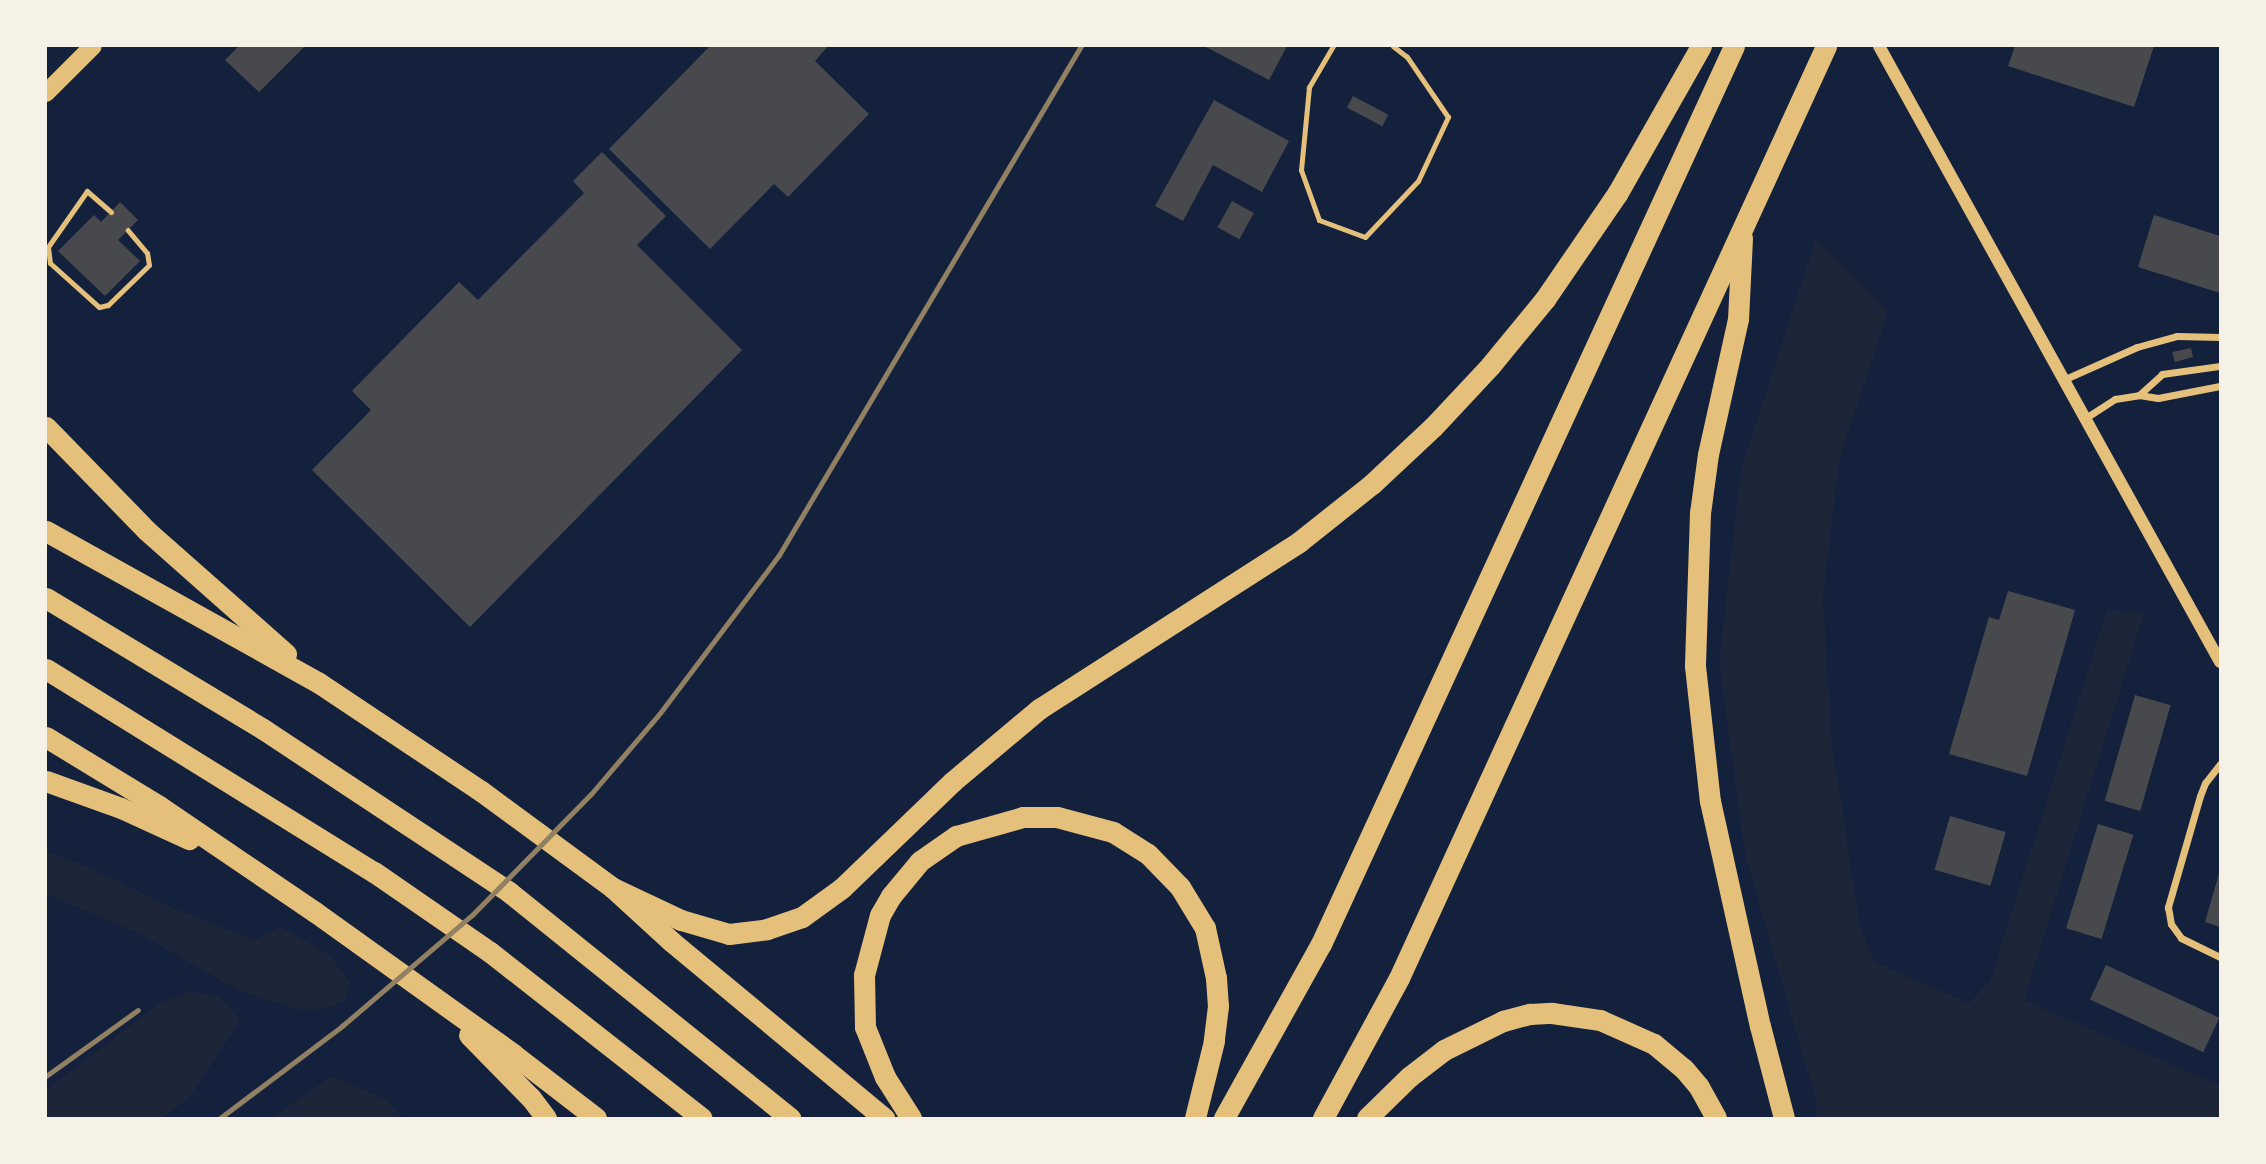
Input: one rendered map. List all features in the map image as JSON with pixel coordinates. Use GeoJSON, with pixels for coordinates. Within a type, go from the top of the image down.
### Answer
{"type":"FeatureCollection","features":[{"type":"Feature","properties":{"kind":"highway"},"geometry":{"type":"LineString","coordinates":[[613,888],[681,920],[729,934],[767,929],[802,917],[842,888],[952,782],[1039,709],[1299,542],[1372,484],[1433,427],[1490,366],[1545,299],[1617,194],[1701,46]]}},
{"type":"Feature","properties":{"kind":"highway"},"geometry":{"type":"LineString","coordinates":[[1224,1118],[1321,944],[1734,46]]}},
{"type":"Feature","properties":{"kind":"highway"},"geometry":{"type":"LineString","coordinates":[[1323,1118],[1399,978],[1826,46]]}},
{"type":"Feature","properties":{"kind":"highway"},"geometry":{"type":"LineString","coordinates":[[1743,223],[1738,319],[1708,454],[1700,513],[1696,566],[1695,666],[1710,801],[1760,1026],[1784,1118]]}},
{"type":"Feature","properties":{"kind":"highway"},"geometry":{"type":"LineString","coordinates":[[46,427],[121,507],[175,558],[319,682]]}},
{"type":"Feature","properties":{"kind":"highway"},"geometry":{"type":"LineString","coordinates":[[46,531],[319,682],[481,791],[613,888],[672,942],[884,1118]]}},
{"type":"Feature","properties":{"kind":"highway"},"geometry":{"type":"LineString","coordinates":[[46,598],[263,729],[509,892],[790,1118]]}},
{"type":"Feature","properties":{"kind":"highway"},"geometry":{"type":"LineString","coordinates":[[46,668],[373,872],[490,952],[702,1118]]}},
{"type":"Feature","properties":{"kind":"highway"},"geometry":{"type":"LineString","coordinates":[[46,737],[159,806],[315,912],[513,1054],[596,1118]]}},
{"type":"Feature","properties":{"kind":"highway"},"geometry":{"type":"LineString","coordinates":[[46,782],[121,808],[232,858]]}},
{"type":"Feature","properties":{"kind":"highway"},"geometry":{"type":"LineString","coordinates":[[911,1118],[885,1077],[865,1027],[864,975],[880,915],[891,896],[920,861],[956,836],[996,822],[1046,817],[1077,820],[1113,832],[1148,854],[1180,887],[1205,928],[1216,978],[1218,1006],[1214,1041],[1195,1118]]}},
{"type":"Feature","properties":{"kind":"highway"},"geometry":{"type":"LineString","coordinates":[[429,996],[531,1098],[545,1118]]}},
{"type":"Feature","properties":{"kind":"highway"},"geometry":{"type":"LineString","coordinates":[[1367,1118],[1409,1077],[1444,1050],[1503,1021],[1530,1014],[1552,1013],[1610,1023],[1654,1044],[1691,1078],[1716,1118]]}},
{"type":"Feature","properties":{"kind":"main road"},"geometry":{"type":"LineString","coordinates":[[46,93],[93,46]]}},
{"type":"Feature","properties":{"kind":"street"},"geometry":{"type":"LineString","coordinates":[[1879,46],[2221,662]]}},
{"type":"Feature","properties":{"kind":"street"},"geometry":{"type":"LineString","coordinates":[[2063,380],[2137,347],[2177,336],[2221,337]]}},
{"type":"Feature","properties":{"kind":"street"},"geometry":{"type":"LineString","coordinates":[[2139,394],[2162,374],[2221,366]]}},
{"type":"Feature","properties":{"kind":"street"},"geometry":{"type":"LineString","coordinates":[[2084,419],[2115,399],[2139,394],[2158,398],[2221,386]]}},
{"type":"Feature","properties":{"kind":"street"},"geometry":{"type":"LineString","coordinates":[[2221,764],[2205,783],[2200,796],[2168,907],[2171,924],[2181,938],[2221,957]]}},
{"type":"Feature","properties":{"kind":"lane"},"geometry":{"type":"LineString","coordinates":[[1333,46],[1309,87],[1301,170],[1319,220],[1365,237],[1418,181],[1448,117],[1407,57],[1393,46]]}},
{"type":"Feature","properties":{"kind":"lane"},"geometry":{"type":"LineString","coordinates":[[110,212],[87,191],[48,247],[50,263],[99,307],[108,305],[149,265],[147,253],[128,230]]}},
{"type":"Feature","properties":{"kind":"shaded area"},"geometry":{"type":"Polygon","coordinates":[[[1816,239],[1888,311],[1839,461],[1823,599],[1832,743],[1859,921],[1874,962],[1969,1003],[1990,981],[2107,610],[2144,613],[2024,1000],[2220,1086],[2220,1118],[1815,1118],[1816,1101],[1745,854],[1719,662],[1741,469],[1816,239]]]}},
{"type":"Feature","properties":{"kind":"shaded area"},"geometry":{"type":"Polygon","coordinates":[[[46,851],[86,866],[175,909],[255,940],[280,927],[329,954],[350,982],[344,1001],[325,1009],[296,1009],[238,990],[140,934],[46,894],[46,851]]]}},
{"type":"Feature","properties":{"kind":"shaded area"},"geometry":{"type":"Polygon","coordinates":[[[188,991],[220,996],[240,1021],[189,1098],[162,1118],[46,1118],[46,1090],[156,1006],[188,991]]]}},
{"type":"Feature","properties":{"kind":"shaded area"},"geometry":{"type":"Polygon","coordinates":[[[332,1076],[387,1100],[402,1118],[272,1118],[332,1076]]]}},
{"type":"Feature","properties":{"kind":"building"},"geometry":{"type":"Polygon","coordinates":[[[239,46],[305,46],[259,92],[225,60],[239,46]]]}},
{"type":"Feature","properties":{"kind":"building"},"geometry":{"type":"Polygon","coordinates":[[[710,46],[828,46],[815,61],[869,114],[788,197],[774,184],[710,249],[609,149],[710,46]]]}},
{"type":"Feature","properties":{"kind":"building"},"geometry":{"type":"Polygon","coordinates":[[[1204,46],[1287,46],[1269,80],[1204,46]]]}},
{"type":"Feature","properties":{"kind":"building"},"geometry":{"type":"Polygon","coordinates":[[[2015,46],[2154,46],[2134,107],[2008,66],[2015,46]]]}},
{"type":"Feature","properties":{"kind":"building"},"geometry":{"type":"Polygon","coordinates":[[[1353,96],[1388,115],[1382,126],[1347,107],[1353,96]]]}},
{"type":"Feature","properties":{"kind":"building"},"geometry":{"type":"Polygon","coordinates":[[[1214,100],[1289,141],[1262,192],[1213,165],[1183,221],[1155,206],[1214,100]]]}},
{"type":"Feature","properties":{"kind":"building"},"geometry":{"type":"Polygon","coordinates":[[[602,152],[666,216],[637,245],[742,350],[470,627],[312,470],[371,410],[352,391],[459,282],[478,300],[584,193],[573,181],[602,152]]]}},
{"type":"Feature","properties":{"kind":"building"},"geometry":{"type":"Polygon","coordinates":[[[1232,201],[1254,213],[1239,239],[1217,227],[1232,201]]]}},
{"type":"Feature","properties":{"kind":"building"},"geometry":{"type":"Polygon","coordinates":[[[120,202],[138,220],[118,240],[140,261],[105,296],[58,251],[94,215],[101,222],[120,202]]]}},
{"type":"Feature","properties":{"kind":"building"},"geometry":{"type":"Polygon","coordinates":[[[2154,215],[2220,236],[2220,293],[2138,267],[2154,215]]]}},
{"type":"Feature","properties":{"kind":"building"},"geometry":{"type":"Polygon","coordinates":[[[2191,348],[2193,357],[2175,362],[2172,352],[2191,348]]]}},
{"type":"Feature","properties":{"kind":"building"},"geometry":{"type":"Polygon","coordinates":[[[2008,591],[2075,610],[2027,776],[1949,754],[1989,617],[1999,620],[2008,591]]]}},
{"type":"Feature","properties":{"kind":"building"},"geometry":{"type":"Polygon","coordinates":[[[2135,695],[2171,705],[2140,811],[2105,801],[2135,695]]]}},
{"type":"Feature","properties":{"kind":"building"},"geometry":{"type":"Polygon","coordinates":[[[1950,816],[2006,832],[1990,886],[1935,870],[1950,816]]]}},
{"type":"Feature","properties":{"kind":"building"},"geometry":{"type":"Polygon","coordinates":[[[2098,824],[2133,835],[2102,939],[2066,928],[2098,824]]]}},
{"type":"Feature","properties":{"kind":"building"},"geometry":{"type":"Polygon","coordinates":[[[2220,870],[2220,927],[2205,922],[2220,870]]]}},
{"type":"Feature","properties":{"kind":"building"},"geometry":{"type":"Polygon","coordinates":[[[2106,965],[2219,1018],[2203,1052],[2090,999],[2106,965]]]}},
{"type":"Feature","properties":{"kind":"railway"},"geometry":{"type":"LineString","coordinates":[[220,1118],[342,1026],[472,915],[591,794],[660,713],[779,555],[1081,46]]}},
{"type":"Feature","properties":{"kind":"railway"},"geometry":{"type":"LineString","coordinates":[[46,1076],[138,1010]]}}]}
